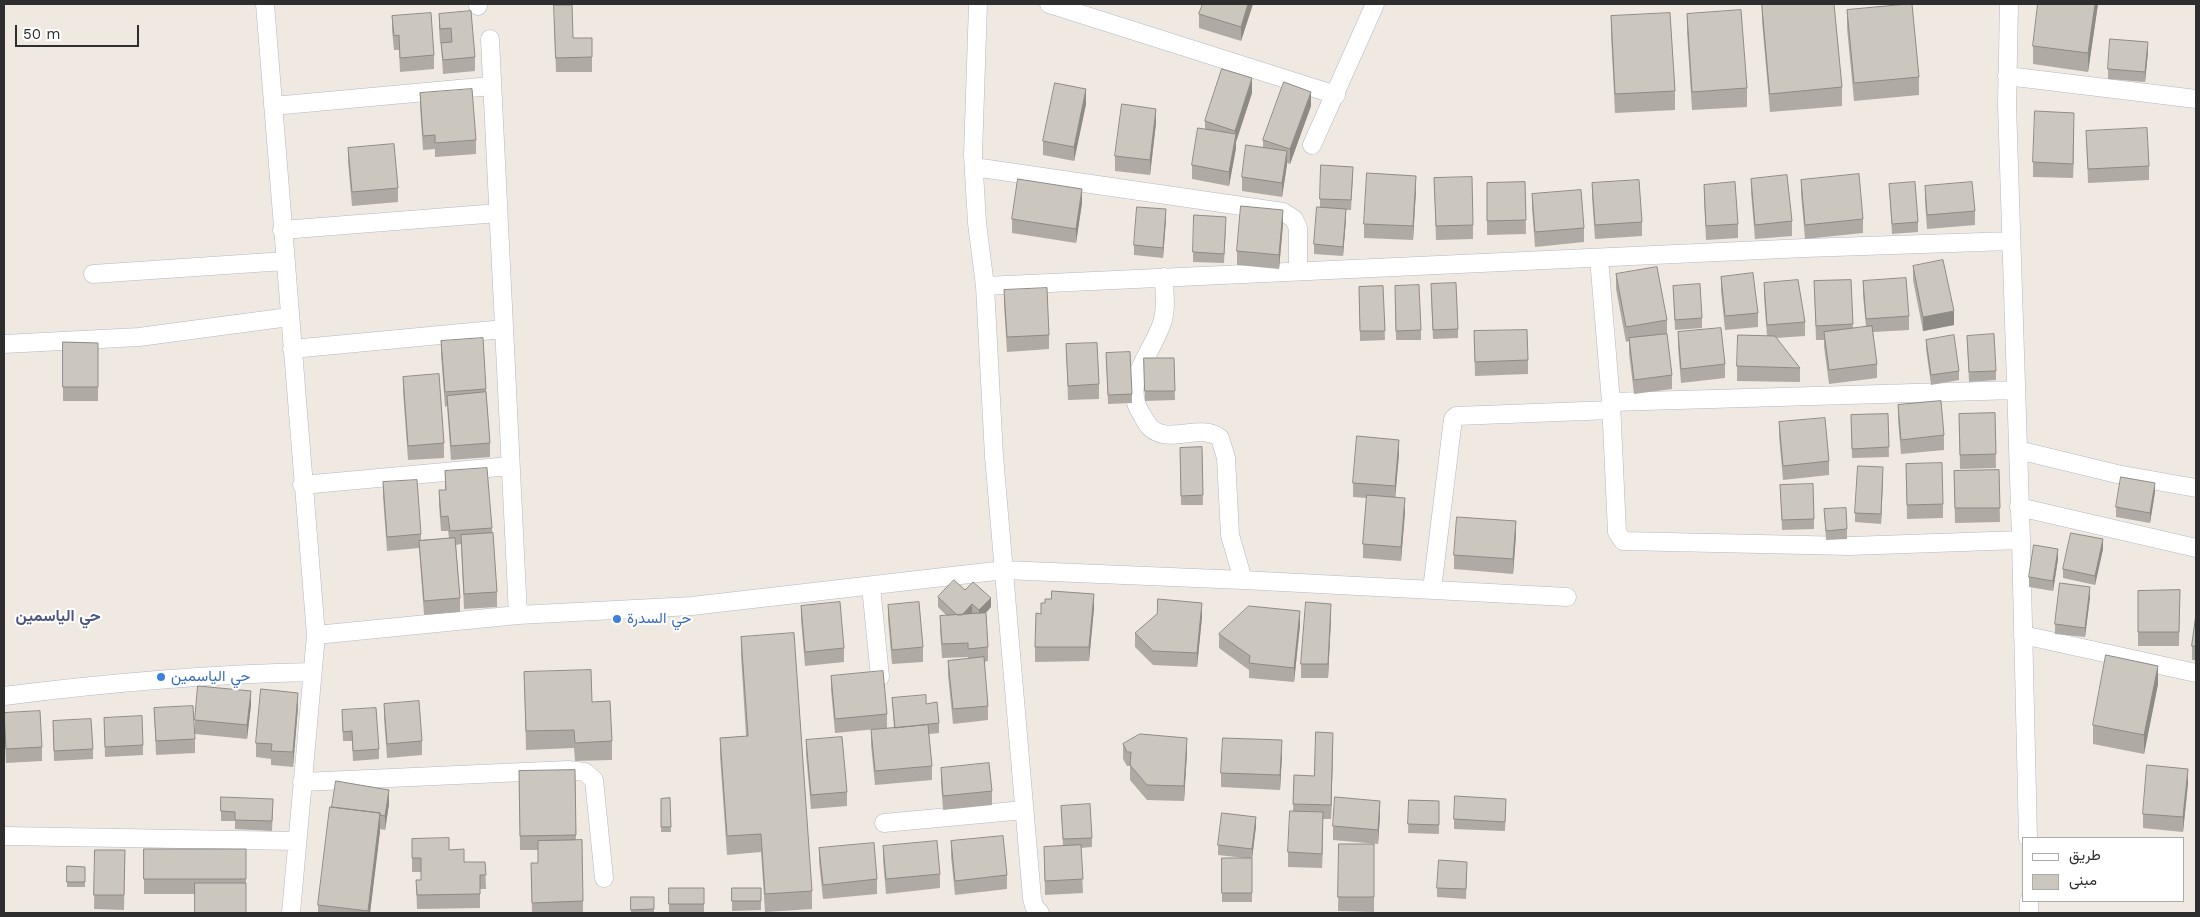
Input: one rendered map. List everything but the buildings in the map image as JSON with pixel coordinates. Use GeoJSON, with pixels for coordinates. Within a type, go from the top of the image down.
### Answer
{"type":"FeatureCollection","features":[{"type":"Feature","properties":{"kind":"street"},"geometry":{"type":"LineString","coordinates":[[265,4],[302,484],[316,635],[291,913]]}},
{"type":"Feature","properties":{"kind":"street"},"geometry":{"type":"LineString","coordinates":[[978,4],[974,167],[977,223],[985,286],[994,456],[1032,898],[1034,906],[1040,913]]}},
{"type":"Feature","properties":{"kind":"street"},"geometry":{"type":"LineString","coordinates":[[1049,4],[1336,95]]}},
{"type":"Feature","properties":{"kind":"street"},"geometry":{"type":"LineString","coordinates":[[1312,145],[1336,95],[1375,4]]}},
{"type":"Feature","properties":{"kind":"street"},"geometry":{"type":"LineString","coordinates":[[2009,4],[2007,76],[2028,837]]}},
{"type":"Feature","properties":{"kind":"street"},"geometry":{"type":"LineString","coordinates":[[490,39],[518,615]]}},
{"type":"Feature","properties":{"kind":"street"},"geometry":{"type":"LineString","coordinates":[[2007,76],[2196,99]]}},
{"type":"Feature","properties":{"kind":"street"},"geometry":{"type":"LineString","coordinates":[[273,106],[491,86]]}},
{"type":"Feature","properties":{"kind":"street"},"geometry":{"type":"LineString","coordinates":[[974,167],[1284,212],[1294,219],[1298,228],[1298,271]]}},
{"type":"Feature","properties":{"kind":"street"},"geometry":{"type":"LineString","coordinates":[[282,230],[498,214]]}},
{"type":"Feature","properties":{"kind":"street"},"geometry":{"type":"LineString","coordinates":[[985,286],[2011,241]]}},
{"type":"Feature","properties":{"kind":"street"},"geometry":{"type":"LineString","coordinates":[[1599,258],[1611,406],[1617,532],[1623,541],[1850,546],[2021,540]]}},
{"type":"Feature","properties":{"kind":"street"},"geometry":{"type":"LineString","coordinates":[[93,274],[285,261]]}},
{"type":"Feature","properties":{"kind":"street"},"geometry":{"type":"LineString","coordinates":[[1164,277],[1162,322],[1135,380],[1134,398],[1146,423],[1159,434],[1207,432],[1220,438],[1226,458],[1230,535],[1243,580]]}},
{"type":"Feature","properties":{"kind":"street"},"geometry":{"type":"LineString","coordinates":[[4,344],[139,337],[289,317]]}},
{"type":"Feature","properties":{"kind":"street"},"geometry":{"type":"LineString","coordinates":[[292,349],[504,329]]}},
{"type":"Feature","properties":{"kind":"street"},"geometry":{"type":"LineString","coordinates":[[1432,589],[1453,419],[1456,416],[1611,406],[2016,390]]}},
{"type":"Feature","properties":{"kind":"street"},"geometry":{"type":"LineString","coordinates":[[2018,450],[2117,474],[2196,488]]}},
{"type":"Feature","properties":{"kind":"street"},"geometry":{"type":"LineString","coordinates":[[302,484],[510,466]]}},
{"type":"Feature","properties":{"kind":"street"},"geometry":{"type":"LineString","coordinates":[[2020,507],[2196,548]]}},
{"type":"Feature","properties":{"kind":"street"},"geometry":{"type":"LineString","coordinates":[[316,635],[518,615],[692,606],[1004,570],[1432,589],[1567,598]]}},
{"type":"Feature","properties":{"kind":"street"},"geometry":{"type":"LineString","coordinates":[[871,586],[880,677]]}},
{"type":"Feature","properties":{"kind":"street"},"geometry":{"type":"LineString","coordinates":[[2022,635],[2196,673]]}},
{"type":"Feature","properties":{"kind":"street"},"geometry":{"type":"LineString","coordinates":[[4,696],[108,684],[251,673],[312,672]]}},
{"type":"Feature","properties":{"kind":"street"},"geometry":{"type":"LineString","coordinates":[[302,782],[568,770],[585,772],[594,780],[604,878]]}},
{"type":"Feature","properties":{"kind":"street"},"geometry":{"type":"LineString","coordinates":[[884,823],[1024,810]]}},
{"type":"Feature","properties":{"kind":"street"},"geometry":{"type":"LineString","coordinates":[[4,836],[297,841]]}},
{"type":"Feature","properties":{"kind":"place","name":"حي السدرة"},"geometry":{"type":"Point","coordinates":[617,619]}},
{"type":"Feature","properties":{"kind":"place","name":"حي الياسمين"},"geometry":{"type":"Point","coordinates":[161,677]}},
{"type":"Feature","properties":{"kind":"district","name":"حي الياسمين"},"geometry":{"type":"Point","coordinates":[58,616]}}]}
